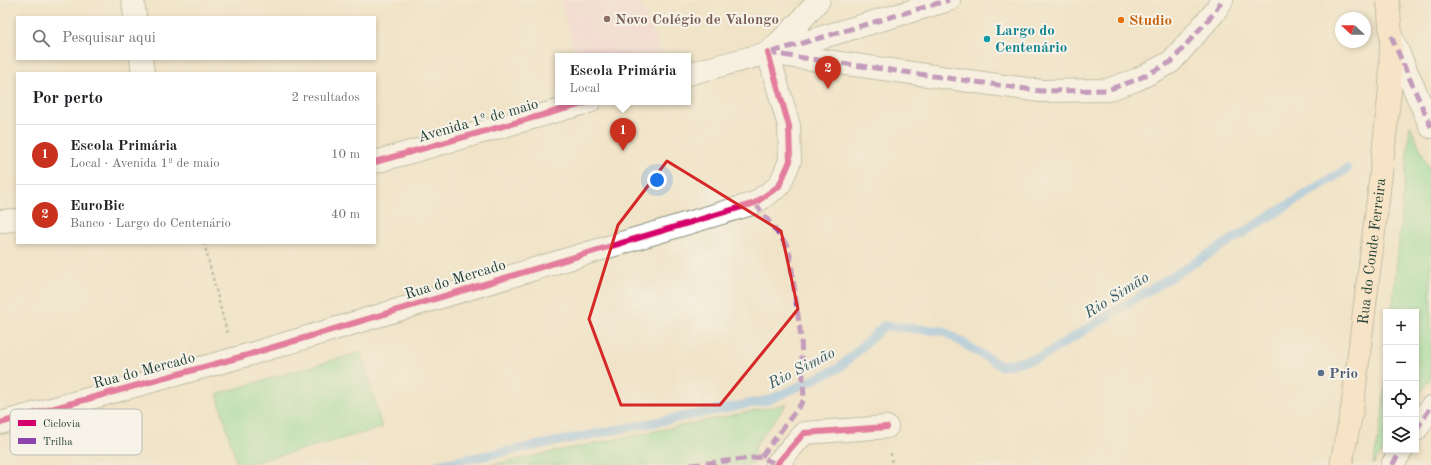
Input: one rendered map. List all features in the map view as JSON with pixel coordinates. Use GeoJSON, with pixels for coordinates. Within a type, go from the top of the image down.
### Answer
{"type":"FeatureCollection","features":[{"type":"Feature","properties":{"kind":"main road","name":"Rua do Conde Ferreira"},"geometry":{"type":"LineString","coordinates":[[1341,465],[1352,410],[1390,90],[1391,36],[1388,0]]}},
{"type":"Feature","properties":{"kind":"street"},"geometry":{"type":"LineString","coordinates":[[133,0],[135,16]]}},
{"type":"Feature","properties":{"kind":"street"},"geometry":{"type":"LineString","coordinates":[[768,53],[797,25],[819,0]]}},
{"type":"Feature","properties":{"kind":"street"},"geometry":{"type":"LineString","coordinates":[[691,73],[768,53],[949,0]]}},
{"type":"Feature","properties":{"kind":"street"},"geometry":{"type":"LineString","coordinates":[[768,53],[1041,91],[1107,90],[1136,80],[1171,62],[1214,13],[1222,0]]}},
{"type":"Feature","properties":{"kind":"street"},"geometry":{"type":"LineString","coordinates":[[1391,36],[1431,126]]}},
{"type":"Feature","properties":{"kind":"street","name":"Rua do Mercado"},"geometry":{"type":"LineString","coordinates":[[51,409],[244,356],[755,203],[779,186],[790,161],[789,126],[768,53]]}},
{"type":"Feature","properties":{"kind":"street"},"geometry":{"type":"LineString","coordinates":[[141,60],[143,72]]}},
{"type":"Feature","properties":{"kind":"street","name":"Avenida 1º de maio"},"geometry":{"type":"LineString","coordinates":[[376,162],[578,105]]}},
{"type":"Feature","properties":{"kind":"street"},"geometry":{"type":"LineString","coordinates":[[0,221],[16,220]]}},
{"type":"Feature","properties":{"kind":"street"},"geometry":{"type":"LineString","coordinates":[[1419,425],[1431,407]]}},
{"type":"Feature","properties":{"kind":"street","name":"Rua do Mercado"},"geometry":{"type":"LineString","coordinates":[[0,423],[10,420]]}},
{"type":"Feature","properties":{"kind":"street"},"geometry":{"type":"LineString","coordinates":[[776,465],[804,433],[887,427]]}},
{"type":"Feature","properties":{"kind":"street"},"geometry":{"type":"LineString","coordinates":[[1392,465],[1400,453]]}},
{"type":"Feature","properties":{"kind":"path"},"geometry":{"type":"LineString","coordinates":[[204,244],[228,336]]}},
{"type":"Feature","properties":{"kind":"highlighted area"},"geometry":{"type":"Polygon","coordinates":[[[667,161],[781,231],[798,309],[720,405],[621,405],[589,319],[618,225],[667,161]]]}},
{"type":"Feature","properties":{"kind":"shaded area","name":"Novo Colégio de Valongo"},"geometry":{"type":"Polygon","coordinates":[[[561,0],[639,0],[662,53],[574,53],[561,0]]]}},
{"type":"Feature","properties":{"kind":"green space"},"geometry":{"type":"Polygon","coordinates":[[[1410,125],[1431,173],[1431,377],[1419,395],[1419,309],[1392,309],[1410,125]]]}},
{"type":"Feature","properties":{"kind":"green space"},"geometry":{"type":"Polygon","coordinates":[[[361,352],[382,428],[244,465],[237,465],[217,394],[361,352]]]}},
{"type":"Feature","properties":{"kind":"green space"},"geometry":{"type":"Polygon","coordinates":[[[787,404],[756,444],[752,465],[490,465],[787,404]]]}},
{"type":"Feature","properties":{"kind":"green space"},"geometry":{"type":"Polygon","coordinates":[[[1383,406],[1383,450],[1373,465],[1383,406]]]}},
{"type":"Feature","properties":{"kind":"waterway","name":"Rio Simão"},"geometry":{"type":"LineString","coordinates":[[437,465],[769,400],[839,368],[884,326],[943,331],[1001,366],[1041,357],[1347,169]]}},
{"type":"Feature","properties":{"kind":"marked path"},"geometry":{"type":"LineString","coordinates":[[772,52],[949,0]]}},
{"type":"Feature","properties":{"kind":"marked path"},"geometry":{"type":"LineString","coordinates":[[768,53],[1041,91],[1107,90],[1136,80],[1171,62],[1214,13],[1222,0]]}},
{"type":"Feature","properties":{"kind":"marked path"},"geometry":{"type":"LineString","coordinates":[[1391,36],[1431,127]]}},
{"type":"Feature","properties":{"kind":"marked path"},"geometry":{"type":"LineString","coordinates":[[755,203],[789,248],[801,338],[804,400],[761,457]]}},
{"type":"Feature","properties":{"kind":"marked path"},"geometry":{"type":"LineString","coordinates":[[1419,425],[1431,407]]}},
{"type":"Feature","properties":{"kind":"marked path"},"geometry":{"type":"LineString","coordinates":[[1392,465],[1400,453]]}},
{"type":"Feature","properties":{"kind":"marked path"},"geometry":{"type":"LineString","coordinates":[[691,465],[761,457],[776,464]]}},
{"type":"Feature","properties":{"kind":"cycle path"},"geometry":{"type":"LineString","coordinates":[[51,409],[244,356],[755,203],[779,186],[790,161],[789,126],[768,53]]}},
{"type":"Feature","properties":{"kind":"cycle path"},"geometry":{"type":"LineString","coordinates":[[376,162],[578,105]]}},
{"type":"Feature","properties":{"kind":"cycle path"},"geometry":{"type":"LineString","coordinates":[[0,423],[10,420]]}},
{"type":"Feature","properties":{"kind":"cycle path"},"geometry":{"type":"LineString","coordinates":[[776,465],[804,433],[887,427]]}},
{"type":"Feature","properties":{"kind":"place","name":"Novo Colégio de Valongo"},"geometry":{"type":"Point","coordinates":[607,19]}},
{"type":"Feature","properties":{"kind":"place","name":"Studio"},"geometry":{"type":"Point","coordinates":[1121,20]}},
{"type":"Feature","properties":{"kind":"place","name":"Largo do Centenário"},"geometry":{"type":"Point","coordinates":[987,39]}},
{"type":"Feature","properties":{"kind":"place","name":"EuroBic"},"geometry":{"type":"Point","coordinates":[828,89]}},
{"type":"Feature","properties":{"kind":"place","name":"Escola Primária"},"geometry":{"type":"Point","coordinates":[623,151]}},
{"type":"Feature","properties":{"kind":"place","name":"Prio"},"geometry":{"type":"Point","coordinates":[1321,373]}}]}
